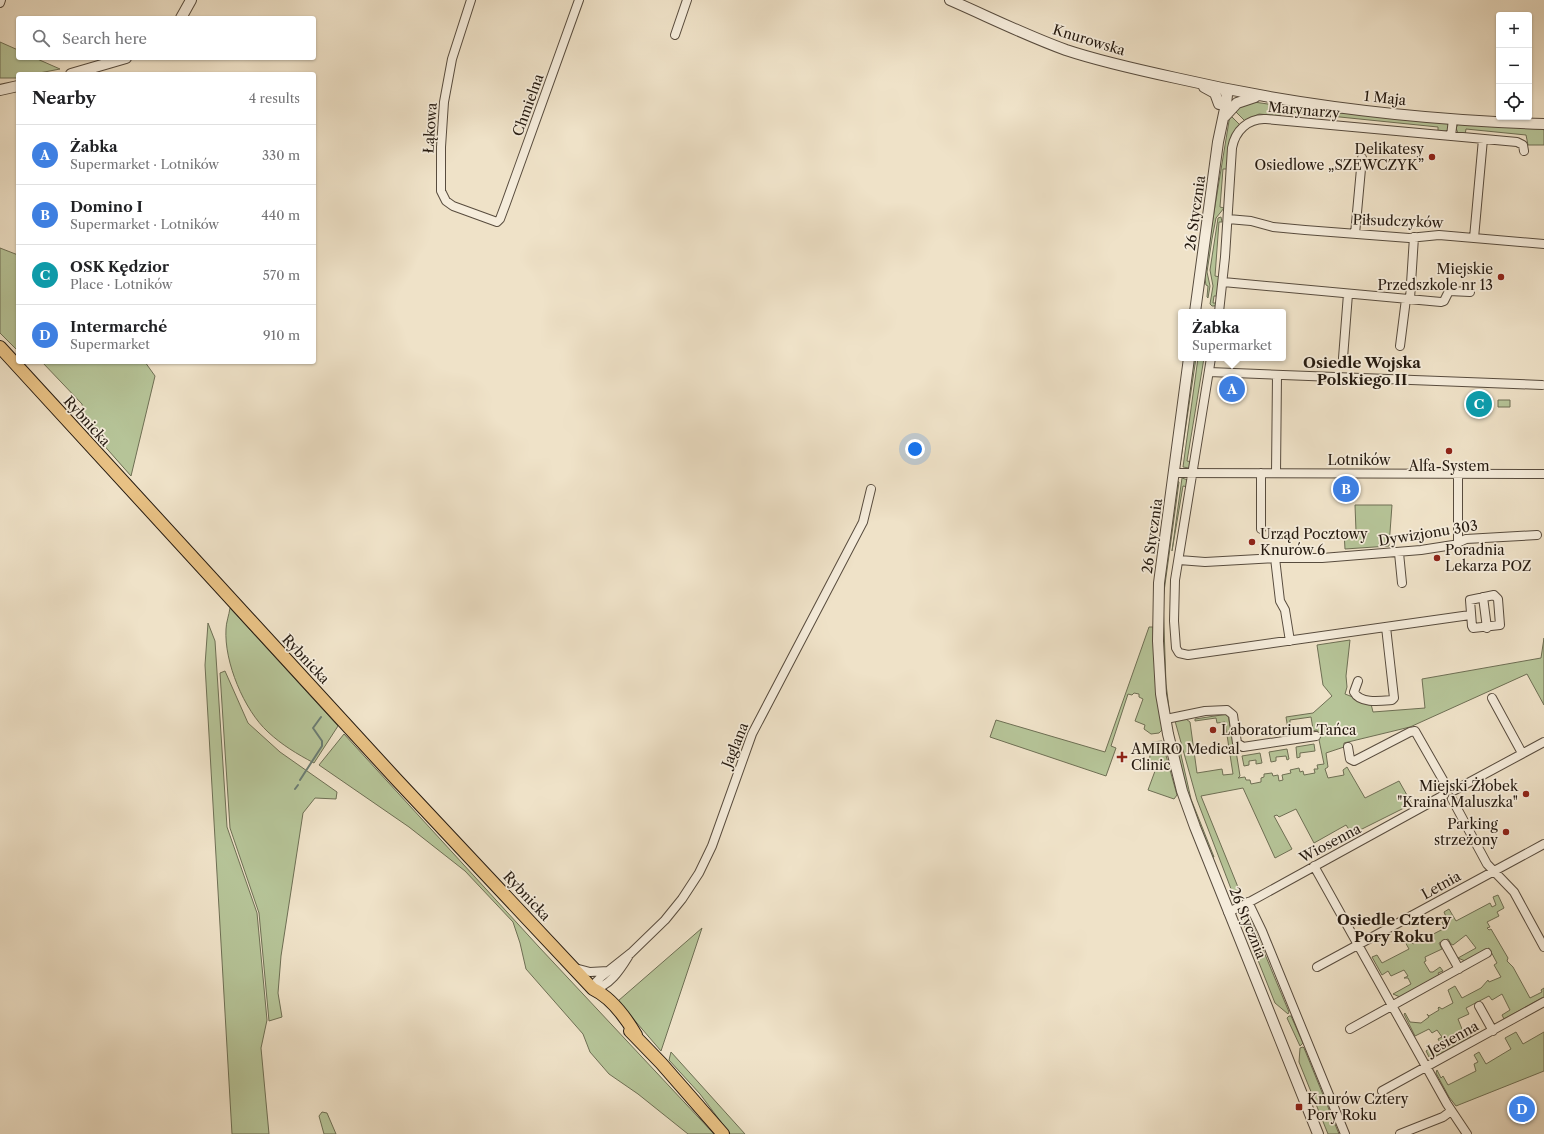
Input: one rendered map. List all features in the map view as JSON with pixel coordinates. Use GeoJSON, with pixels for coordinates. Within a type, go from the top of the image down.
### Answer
{"type":"FeatureCollection","features":[{"type":"Feature","properties":{"kind":"main road","name":"Rybnicka"},"geometry":{"type":"LineString","coordinates":[[0,348],[376,757],[593,989],[601,993],[613,1005],[627,1021],[636,1036]]}},
{"type":"Feature","properties":{"kind":"main road","name":"Rybnicka"},"geometry":{"type":"LineString","coordinates":[[593,989],[596,998],[619,1022],[636,1036],[723,1134]]}},
{"type":"Feature","properties":{"kind":"street"},"geometry":{"type":"LineString","coordinates":[[182,16],[191,0]]}},
{"type":"Feature","properties":{"kind":"street","name":"Łąkowa"},"geometry":{"type":"LineString","coordinates":[[471,0],[452,59],[444,102],[441,146],[441,191],[446,201],[453,206],[495,222],[498,222],[500,219]]}},
{"type":"Feature","properties":{"kind":"street","name":"Chmielna"},"geometry":{"type":"LineString","coordinates":[[500,219],[580,0]]}},
{"type":"Feature","properties":{"kind":"street"},"geometry":{"type":"LineString","coordinates":[[675,35],[687,0]]}},
{"type":"Feature","properties":{"kind":"street","name":"Knurowska"},"geometry":{"type":"LineString","coordinates":[[950,0],[1065,49],[1120,65],[1224,89]]}},
{"type":"Feature","properties":{"kind":"street"},"geometry":{"type":"LineString","coordinates":[[78,72],[119,60]]}},
{"type":"Feature","properties":{"kind":"street"},"geometry":{"type":"LineString","coordinates":[[1191,81],[1213,92],[1220,104]]}},
{"type":"Feature","properties":{"kind":"street"},"geometry":{"type":"LineString","coordinates":[[0,85],[16,86]]}},
{"type":"Feature","properties":{"kind":"street"},"geometry":{"type":"LineString","coordinates":[[0,90],[16,86]]}},
{"type":"Feature","properties":{"kind":"street","name":"1 Maja"},"geometry":{"type":"LineString","coordinates":[[1224,89],[1325,106],[1453,119],[1544,124]]}},
{"type":"Feature","properties":{"kind":"street","name":"26 Stycznia"},"geometry":{"type":"LineString","coordinates":[[1196,309],[1218,142],[1220,104],[1224,89]]}},
{"type":"Feature","properties":{"kind":"street","name":"26 Stycznia"},"geometry":{"type":"LineString","coordinates":[[1218,142],[1225,116],[1227,95],[1224,89]]}},
{"type":"Feature","properties":{"kind":"street"},"geometry":{"type":"LineString","coordinates":[[1225,116],[1234,105],[1244,99],[1267,97]]}},
{"type":"Feature","properties":{"kind":"street","name":"Marynarzy"},"geometry":{"type":"LineString","coordinates":[[1219,309],[1223,282],[1233,144],[1240,130],[1254,120],[1266,119],[1519,142],[1524,146],[1524,151]]}},
{"type":"Feature","properties":{"kind":"street"},"geometry":{"type":"LineString","coordinates":[[1451,136],[1453,119]]}},
{"type":"Feature","properties":{"kind":"street"},"geometry":{"type":"LineString","coordinates":[[1474,238],[1483,139]]}},
{"type":"Feature","properties":{"kind":"street"},"geometry":{"type":"LineString","coordinates":[[1356,234],[1362,158]]}},
{"type":"Feature","properties":{"kind":"street","name":"Piłsudczyków"},"geometry":{"type":"LineString","coordinates":[[1228,219],[1251,221],[1273,227],[1356,234],[1414,237],[1433,234],[1544,244]]}},
{"type":"Feature","properties":{"kind":"street"},"geometry":{"type":"LineString","coordinates":[[1400,346],[1408,299],[1414,237]]}},
{"type":"Feature","properties":{"kind":"street"},"geometry":{"type":"LineString","coordinates":[[1223,282],[1443,302],[1450,291],[1470,292]]}},
{"type":"Feature","properties":{"kind":"street"},"geometry":{"type":"LineString","coordinates":[[1343,358],[1348,294]]}},
{"type":"Feature","properties":{"kind":"street","name":"26 Stycznia"},"geometry":{"type":"LineString","coordinates":[[1189,361],[1158,608],[1159,671],[1166,719],[1182,791],[1228,912],[1318,1134]]}},
{"type":"Feature","properties":{"kind":"street"},"geometry":{"type":"LineString","coordinates":[[1211,361],[1174,589],[1176,648],[1181,654],[1188,655],[1470,615]]}},
{"type":"Feature","properties":{"kind":"street"},"geometry":{"type":"LineString","coordinates":[[1209,372],[1542,385]]}},
{"type":"Feature","properties":{"kind":"street"},"geometry":{"type":"LineString","coordinates":[[1276,473],[1277,374]]}},
{"type":"Feature","properties":{"kind":"street","name":"Lotników"},"geometry":{"type":"LineString","coordinates":[[1174,473],[1544,474]]}},
{"type":"Feature","properties":{"kind":"street"},"geometry":{"type":"LineString","coordinates":[[1261,473],[1261,529]]}},
{"type":"Feature","properties":{"kind":"street"},"geometry":{"type":"LineString","coordinates":[[1458,474],[1458,541]]}},
{"type":"Feature","properties":{"kind":"street","name":"Jaglana"},"geometry":{"type":"LineString","coordinates":[[593,989],[596,982],[609,975],[676,907],[703,866],[752,734],[854,537],[860,515],[871,490]]}},
{"type":"Feature","properties":{"kind":"street","name":"Dywizjonu 303"},"geometry":{"type":"LineString","coordinates":[[1179,560],[1218,561],[1275,558],[1307,559],[1399,553],[1453,545],[1458,541],[1466,539],[1537,535]]}},
{"type":"Feature","properties":{"kind":"street"},"geometry":{"type":"LineString","coordinates":[[1399,553],[1402,583]]}},
{"type":"Feature","properties":{"kind":"street"},"geometry":{"type":"LineString","coordinates":[[1275,558],[1280,601],[1285,610],[1290,641]]}},
{"type":"Feature","properties":{"kind":"street"},"geometry":{"type":"LineString","coordinates":[[1497,596],[1501,623],[1499,626],[1474,628],[1470,615],[1470,600],[1483,597],[1497,596]]}},
{"type":"Feature","properties":{"kind":"street"},"geometry":{"type":"LineString","coordinates":[[1483,597],[1487,628]]}},
{"type":"Feature","properties":{"kind":"street"},"geometry":{"type":"LineString","coordinates":[[1358,681],[1354,692],[1356,696],[1372,702],[1392,700],[1394,698],[1386,627]]}},
{"type":"Feature","properties":{"kind":"street"},"geometry":{"type":"LineString","coordinates":[[1492,698],[1522,753]]}},
{"type":"Feature","properties":{"kind":"street"},"geometry":{"type":"LineString","coordinates":[[1166,719],[1205,711],[1227,710],[1233,715],[1237,743],[1243,747],[1316,736]]}},
{"type":"Feature","properties":{"kind":"street"},"geometry":{"type":"LineString","coordinates":[[1348,747],[1351,759],[1355,761],[1407,733],[1415,731],[1447,787]]}},
{"type":"Feature","properties":{"kind":"street"},"geometry":{"type":"LineString","coordinates":[[1455,790],[1544,742]]}},
{"type":"Feature","properties":{"kind":"street"},"geometry":{"type":"LineString","coordinates":[[1447,787],[1452,787],[1455,790]]}},
{"type":"Feature","properties":{"kind":"street"},"geometry":{"type":"LineString","coordinates":[[1447,787],[1443,792],[1444,796],[1452,799]]}},
{"type":"Feature","properties":{"kind":"street"},"geometry":{"type":"LineString","coordinates":[[1452,799],[1456,794],[1455,790]]}},
{"type":"Feature","properties":{"kind":"street","name":"Wiosenna"},"geometry":{"type":"LineString","coordinates":[[1228,912],[1444,796]]}},
{"type":"Feature","properties":{"kind":"street"},"geometry":{"type":"LineString","coordinates":[[1452,799],[1486,862],[1514,892],[1541,932],[1544,947]]}},
{"type":"Feature","properties":{"kind":"street","name":"Letnia"},"geometry":{"type":"LineString","coordinates":[[1317,967],[1544,844]]}},
{"type":"Feature","properties":{"kind":"street"},"geometry":{"type":"LineString","coordinates":[[1314,866],[1391,1006],[1467,1134]]}},
{"type":"Feature","properties":{"kind":"street","name":"26 Stycznia"},"geometry":{"type":"LineString","coordinates":[[1248,902],[1264,937],[1345,1134]]}},
{"type":"Feature","properties":{"kind":"street"},"geometry":{"type":"LineString","coordinates":[[1445,944],[1459,969]]}},
{"type":"Feature","properties":{"kind":"street"},"geometry":{"type":"LineString","coordinates":[[1350,1029],[1488,953]]}},
{"type":"Feature","properties":{"kind":"street"},"geometry":{"type":"LineString","coordinates":[[573,967],[609,975],[609,990],[613,1005]]}},
{"type":"Feature","properties":{"kind":"street","name":"Jesienna"},"geometry":{"type":"LineString","coordinates":[[1382,1091],[1544,1002]]}},
{"type":"Feature","properties":{"kind":"street","name":"Jesienna"},"geometry":{"type":"LineString","coordinates":[[1479,1006],[1493,1031]]}},
{"type":"Feature","properties":{"kind":"street"},"geometry":{"type":"LineString","coordinates":[[1400,1134],[1443,1117],[1452,1111]]}},
{"type":"Feature","properties":{"kind":"green space"},"geometry":{"type":"Polygon","coordinates":[[[0,42],[16,49],[16,60],[40,60],[60,69],[44,72],[16,72],[16,78],[0,78],[0,42]]]}},
{"type":"Feature","properties":{"kind":"green space"},"geometry":{"type":"Polygon","coordinates":[[[1254,102],[1302,109],[1447,123],[1449,126],[1447,131],[1438,132],[1438,127],[1281,111],[1280,116],[1259,114],[1245,121],[1234,110],[1238,106],[1254,102]]]}},
{"type":"Feature","properties":{"kind":"green space"},"geometry":{"type":"Polygon","coordinates":[[[1230,115],[1240,125],[1233,134],[1231,140],[1228,169],[1223,169],[1220,207],[1224,208],[1216,218],[1212,239],[1207,272],[1210,286],[1208,298],[1208,286],[1206,285],[1204,273],[1230,115]]]}},
{"type":"Feature","properties":{"kind":"green space"},"geometry":{"type":"Polygon","coordinates":[[[1458,124],[1542,129],[1544,130],[1544,145],[1528,145],[1526,135],[1466,129],[1465,135],[1458,133],[1456,128],[1458,124]]]}},
{"type":"Feature","properties":{"kind":"green space"},"geometry":{"type":"Polygon","coordinates":[[[1221,217],[1222,222],[1219,222],[1215,276],[1220,277],[1219,296],[1214,296],[1213,303],[1216,303],[1215,306],[1212,306],[1210,304],[1213,286],[1210,270],[1218,218],[1221,217]]]}},
{"type":"Feature","properties":{"kind":"green space"},"geometry":{"type":"Polygon","coordinates":[[[0,248],[16,254],[16,349],[0,333],[0,248]]]}},
{"type":"Feature","properties":{"kind":"green space"},"geometry":{"type":"Polygon","coordinates":[[[1193,361],[1196,361],[1180,465],[1193,361]]]}},
{"type":"Feature","properties":{"kind":"green space"},"geometry":{"type":"Polygon","coordinates":[[[1198,361],[1204,361],[1187,461],[1192,462],[1189,468],[1183,467],[1198,361]]]}},
{"type":"Feature","properties":{"kind":"green space"},"geometry":{"type":"Polygon","coordinates":[[[44,364],[146,364],[155,376],[131,476],[86,425],[82,404],[44,364]]]}},
{"type":"Feature","properties":{"kind":"green space"},"geometry":{"type":"Polygon","coordinates":[[[1498,400],[1510,400],[1510,407],[1498,407],[1498,400]]]}},
{"type":"Feature","properties":{"kind":"green space"},"geometry":{"type":"Polygon","coordinates":[[[1182,478],[1188,480],[1188,487],[1183,486],[1172,551],[1182,478]]]}},
{"type":"Feature","properties":{"kind":"green space"},"geometry":{"type":"Polygon","coordinates":[[[1177,481],[1179,482],[1163,599],[1166,684],[1170,716],[1166,700],[1164,677],[1162,597],[1177,481]]]}},
{"type":"Feature","properties":{"kind":"green space"},"geometry":{"type":"Polygon","coordinates":[[[1355,505],[1392,505],[1389,546],[1345,549],[1344,532],[1356,531],[1355,505]]]}},
{"type":"Feature","properties":{"kind":"green space"},"geometry":{"type":"Polygon","coordinates":[[[230,608],[338,726],[314,763],[290,749],[268,732],[259,723],[251,711],[237,685],[228,656],[226,624],[230,608]]]}},
{"type":"Feature","properties":{"kind":"green space"},"geometry":{"type":"Polygon","coordinates":[[[208,623],[215,641],[227,827],[257,913],[267,1020],[261,1048],[269,1134],[232,1134],[205,665],[208,623]]]}},
{"type":"Feature","properties":{"kind":"green space"},"geometry":{"type":"Polygon","coordinates":[[[1149,627],[1153,627],[1157,697],[1163,729],[1159,733],[1151,734],[1144,729],[1145,725],[1135,721],[1143,699],[1139,697],[1139,694],[1128,694],[1111,746],[1116,748],[1106,776],[990,737],[996,720],[1105,752],[1149,627]]]}},
{"type":"Feature","properties":{"kind":"green space"},"geometry":{"type":"Polygon","coordinates":[[[1544,638],[1544,705],[1527,674],[1410,727],[1344,743],[1344,747],[1326,753],[1328,767],[1325,769],[1328,778],[1344,775],[1343,770],[1347,767],[1365,798],[1399,781],[1412,804],[1352,834],[1346,825],[1314,843],[1296,809],[1279,817],[1277,815],[1274,816],[1292,849],[1275,858],[1243,788],[1201,796],[1240,892],[1233,894],[1197,800],[1175,721],[1186,719],[1190,722],[1197,773],[1222,769],[1223,775],[1233,774],[1225,722],[1217,723],[1216,718],[1195,721],[1195,719],[1228,714],[1230,726],[1232,726],[1240,776],[1238,778],[1245,777],[1246,780],[1250,780],[1251,784],[1261,782],[1261,778],[1264,777],[1264,774],[1272,773],[1273,776],[1278,775],[1279,781],[1283,780],[1282,775],[1291,773],[1290,770],[1299,768],[1300,772],[1303,771],[1304,775],[1315,773],[1314,769],[1318,769],[1317,765],[1324,764],[1317,730],[1306,732],[1306,730],[1313,729],[1311,717],[1290,720],[1290,731],[1301,731],[1302,733],[1289,735],[1286,717],[1313,713],[1332,696],[1323,685],[1317,645],[1350,640],[1346,676],[1347,687],[1345,694],[1371,704],[1373,712],[1425,708],[1422,679],[1541,658],[1544,638]]]}},
{"type":"Feature","properties":{"kind":"green space"},"geometry":{"type":"Polygon","coordinates":[[[225,671],[248,723],[280,752],[337,792],[336,799],[315,798],[303,813],[281,956],[278,993],[282,1017],[269,1021],[259,913],[230,828],[220,673],[225,671]]]}},
{"type":"Feature","properties":{"kind":"green space"},"geometry":{"type":"Polygon","coordinates":[[[344,734],[539,947],[714,1134],[688,1134],[638,1094],[609,1074],[590,1052],[583,1034],[526,969],[513,922],[465,871],[409,827],[319,765],[344,734]]]}},
{"type":"Feature","properties":{"kind":"green space"},"geometry":{"type":"Polygon","coordinates":[[[1162,741],[1177,795],[1174,799],[1148,790],[1155,771],[1147,768],[1152,748],[1148,747],[1152,742],[1162,741]]]}},
{"type":"Feature","properties":{"kind":"green space"},"geometry":{"type":"Polygon","coordinates":[[[1314,744],[1315,751],[1300,753],[1300,757],[1297,758],[1296,747],[1314,744]]]}},
{"type":"Feature","properties":{"kind":"green space"},"geometry":{"type":"Polygon","coordinates":[[[1179,746],[1191,799],[1214,857],[1210,857],[1189,801],[1174,747],[1179,746]]]}},
{"type":"Feature","properties":{"kind":"green space"},"geometry":{"type":"Polygon","coordinates":[[[1287,749],[1289,759],[1287,760],[1286,756],[1276,757],[1276,761],[1271,762],[1269,752],[1287,749]]]}},
{"type":"Feature","properties":{"kind":"green space"},"geometry":{"type":"Polygon","coordinates":[[[1260,753],[1262,763],[1256,764],[1256,760],[1249,761],[1249,765],[1244,766],[1242,756],[1260,753]]]}},
{"type":"Feature","properties":{"kind":"green space"},"geometry":{"type":"Polygon","coordinates":[[[1498,895],[1504,908],[1497,912],[1499,916],[1487,922],[1490,927],[1487,928],[1489,930],[1491,929],[1508,958],[1507,961],[1513,967],[1530,998],[1542,992],[1541,990],[1544,988],[1544,997],[1504,1019],[1502,1015],[1510,1010],[1502,994],[1492,1000],[1489,996],[1466,1008],[1469,1014],[1458,1019],[1464,1034],[1469,1033],[1471,1037],[1433,1058],[1429,1057],[1426,1051],[1430,1048],[1432,1051],[1442,1046],[1438,1039],[1442,1037],[1437,1030],[1432,1033],[1429,1029],[1415,1036],[1404,1014],[1405,1013],[1410,1022],[1421,1023],[1429,1017],[1427,1014],[1429,1016],[1439,1010],[1439,1007],[1442,1009],[1453,1003],[1448,990],[1455,986],[1462,998],[1481,988],[1488,980],[1489,982],[1501,977],[1494,965],[1497,963],[1489,948],[1465,961],[1458,958],[1476,948],[1466,935],[1453,945],[1448,939],[1439,943],[1442,949],[1425,957],[1426,961],[1424,962],[1430,972],[1433,972],[1440,967],[1443,971],[1438,973],[1439,975],[1400,997],[1393,994],[1411,984],[1408,978],[1404,978],[1408,976],[1404,970],[1391,976],[1388,971],[1382,975],[1372,957],[1377,955],[1382,963],[1409,949],[1404,940],[1409,937],[1413,944],[1416,942],[1413,937],[1418,942],[1445,928],[1442,922],[1447,919],[1444,912],[1449,909],[1456,921],[1490,903],[1492,907],[1496,905],[1493,897],[1498,895]]]}},
{"type":"Feature","properties":{"kind":"green space"},"geometry":{"type":"Polygon","coordinates":[[[1242,911],[1245,911],[1249,916],[1289,1012],[1288,1014],[1275,1003],[1240,915],[1242,911]]]}},
{"type":"Feature","properties":{"kind":"green space"},"geometry":{"type":"Polygon","coordinates":[[[702,928],[661,1051],[618,1001],[702,928]]]}},
{"type":"Feature","properties":{"kind":"green space"},"geometry":{"type":"Polygon","coordinates":[[[1291,1016],[1303,1043],[1300,1046],[1287,1018],[1291,1016]]]}},
{"type":"Feature","properties":{"kind":"green space"},"geometry":{"type":"Polygon","coordinates":[[[1516,1032],[1523,1044],[1544,1032],[1544,1071],[1456,1106],[1449,1097],[1436,1073],[1437,1070],[1441,1078],[1443,1076],[1448,1085],[1476,1071],[1474,1064],[1478,1062],[1474,1055],[1479,1052],[1486,1064],[1511,1049],[1505,1038],[1516,1032]]]}},
{"type":"Feature","properties":{"kind":"green space"},"geometry":{"type":"Polygon","coordinates":[[[1303,1047],[1339,1134],[1328,1134],[1299,1062],[1300,1048],[1303,1047]]]}},
{"type":"Feature","properties":{"kind":"green space"},"geometry":{"type":"Polygon","coordinates":[[[671,1052],[745,1134],[730,1134],[700,1094],[669,1060],[671,1052]]]}},
{"type":"Feature","properties":{"kind":"green space"},"geometry":{"type":"Polygon","coordinates":[[[322,1112],[327,1113],[336,1134],[324,1134],[319,1116],[322,1112]]]}},
{"type":"Feature","properties":{"kind":"waterway"},"geometry":{"type":"LineString","coordinates":[[300,780],[322,746],[322,741],[313,728],[321,717]]}},
{"type":"Feature","properties":{"kind":"waterway"},"geometry":{"type":"LineString","coordinates":[[295,789],[298,785]]}},
{"type":"Feature","properties":{"kind":"place","name":"Delikatesy Osiedlowe „SZEWCZYK”"},"geometry":{"type":"Point","coordinates":[1432,157]}},
{"type":"Feature","properties":{"kind":"place","name":"Miejskie Przedszkole nr 13"},"geometry":{"type":"Point","coordinates":[1501,277]}},
{"type":"Feature","properties":{"kind":"place","name":"Żabka"},"geometry":{"type":"Point","coordinates":[1232,389]}},
{"type":"Feature","properties":{"kind":"place","name":"OSK Kędzior"},"geometry":{"type":"Point","coordinates":[1479,404]}},
{"type":"Feature","properties":{"kind":"place","name":"Alfa-System"},"geometry":{"type":"Point","coordinates":[1449,451]}},
{"type":"Feature","properties":{"kind":"place","name":"Domino I"},"geometry":{"type":"Point","coordinates":[1346,489]}},
{"type":"Feature","properties":{"kind":"place","name":"Urząd Pocztowy Knurów 6"},"geometry":{"type":"Point","coordinates":[1252,542]}},
{"type":"Feature","properties":{"kind":"place","name":"Poradnia Lekarza POZ"},"geometry":{"type":"Point","coordinates":[1437,558]}},
{"type":"Feature","properties":{"kind":"place","name":"Laboratorium Tańca"},"geometry":{"type":"Point","coordinates":[1213,730]}},
{"type":"Feature","properties":{"kind":"place","name":"AMIRO Medical Clinic"},"geometry":{"type":"Point","coordinates":[1122,757]}},
{"type":"Feature","properties":{"kind":"place","name":"Miejski Żłobek \"Kraina Maluszka\""},"geometry":{"type":"Point","coordinates":[1526,794]}},
{"type":"Feature","properties":{"kind":"place","name":"Parking strzeżony"},"geometry":{"type":"Point","coordinates":[1506,832]}},
{"type":"Feature","properties":{"kind":"place","name":"Knurów Cztery Pory Roku"},"geometry":{"type":"Point","coordinates":[1299,1107]}},
{"type":"Feature","properties":{"kind":"place","name":"Intermarché"},"geometry":{"type":"Point","coordinates":[1522,1109]}},
{"type":"Feature","properties":{"kind":"district","name":"Osiedle Wojska Polskiego II"},"geometry":{"type":"Point","coordinates":[1362,372]}},
{"type":"Feature","properties":{"kind":"district","name":"Osiedle Cztery Pory Roku"},"geometry":{"type":"Point","coordinates":[1394,928]}}]}
